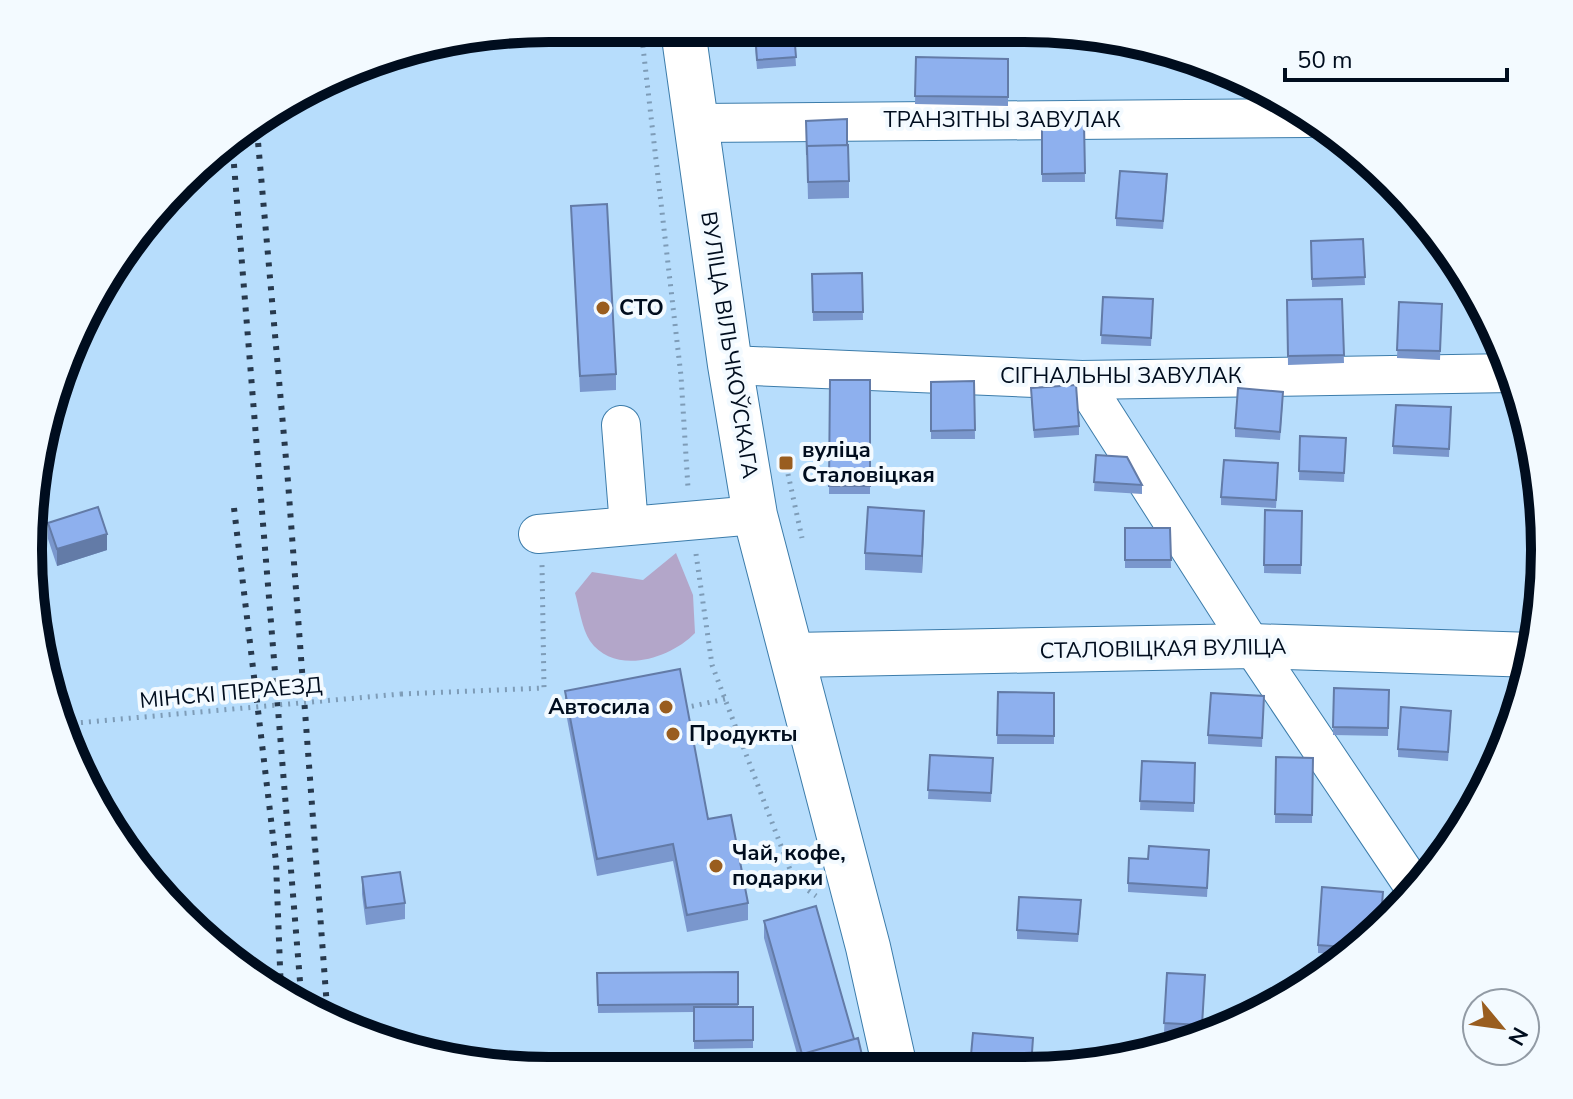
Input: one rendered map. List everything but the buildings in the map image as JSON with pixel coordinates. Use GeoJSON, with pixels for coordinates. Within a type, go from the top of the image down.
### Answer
{"type":"FeatureCollection","features":[{"type":"Feature","properties":{"kind":"main road","name":"ВУЛІЦА ВІЛЬЧКОЎСКАГА"},"geometry":{"type":"LineString","coordinates":[[685,42],[730,365],[755,515],[868,947],[893,1057]]}},
{"type":"Feature","properties":{"kind":"main road","name":"СТАЛОВІЦКАЯ ВУЛІЦА"},"geometry":{"type":"LineString","coordinates":[[793,655],[1252,646],[1520,655]]}},
{"type":"Feature","properties":{"kind":"street","name":"ТРАНЗІТНЫ ЗАВУЛАК"},"geometry":{"type":"LineString","coordinates":[[696,123],[1290,118]]}},
{"type":"Feature","properties":{"kind":"street","name":"СІГНАЛЬНЫ ЗАВУЛАК"},"geometry":{"type":"LineString","coordinates":[[730,365],[1082,380],[1499,373]]}},
{"type":"Feature","properties":{"kind":"street"},"geometry":{"type":"LineString","coordinates":[[1082,380],[1252,646],[1409,879]]}},
{"type":"Feature","properties":{"kind":"street"},"geometry":{"type":"LineString","coordinates":[[621,425],[629,526]]}},
{"type":"Feature","properties":{"kind":"street"},"geometry":{"type":"LineString","coordinates":[[538,534],[755,515]]}},
{"type":"Feature","properties":{"kind":"path"},"geometry":{"type":"LineString","coordinates":[[642,42],[681,376],[691,522],[712,665],[794,880],[817,898]]}},
{"type":"Feature","properties":{"kind":"path"},"geometry":{"type":"LineString","coordinates":[[786,463],[805,551]]}},
{"type":"Feature","properties":{"kind":"path","name":"МІНСКІ ПЕРАЕЗД"},"geometry":{"type":"LineString","coordinates":[[73,723],[401,694],[544,688],[542,567],[538,534]]}},
{"type":"Feature","properties":{"kind":"path"},"geometry":{"type":"LineString","coordinates":[[684,708],[725,699]]}},
{"type":"Feature","properties":{"kind":"shaded area"},"geometry":{"type":"Polygon","coordinates":[[[676,553],[693,595],[695,633],[672,650],[642,660],[628,661],[601,652],[587,636],[575,593],[592,572],[643,580],[676,553]]]}},
{"type":"Feature","properties":{"kind":"railway"},"geometry":{"type":"LineString","coordinates":[[257,135],[288,482],[327,1006]]}},
{"type":"Feature","properties":{"kind":"railway"},"geometry":{"type":"LineString","coordinates":[[233,153],[301,992]]}},
{"type":"Feature","properties":{"kind":"railway"},"geometry":{"type":"LineString","coordinates":[[234,508],[276,862],[280,979]]}},
{"type":"Feature","properties":{"kind":"place","name":"СТО"},"geometry":{"type":"Point","coordinates":[603,308]}},
{"type":"Feature","properties":{"kind":"place","name":"вуліца Сталовіцкая"},"geometry":{"type":"Point","coordinates":[786,463]}},
{"type":"Feature","properties":{"kind":"place","name":"Автосила"},"geometry":{"type":"Point","coordinates":[666,707]}},
{"type":"Feature","properties":{"kind":"place","name":"Продукты"},"geometry":{"type":"Point","coordinates":[673,734]}},
{"type":"Feature","properties":{"kind":"place","name":"Чай, кофе, подарки"},"geometry":{"type":"Point","coordinates":[716,866]}}]}
